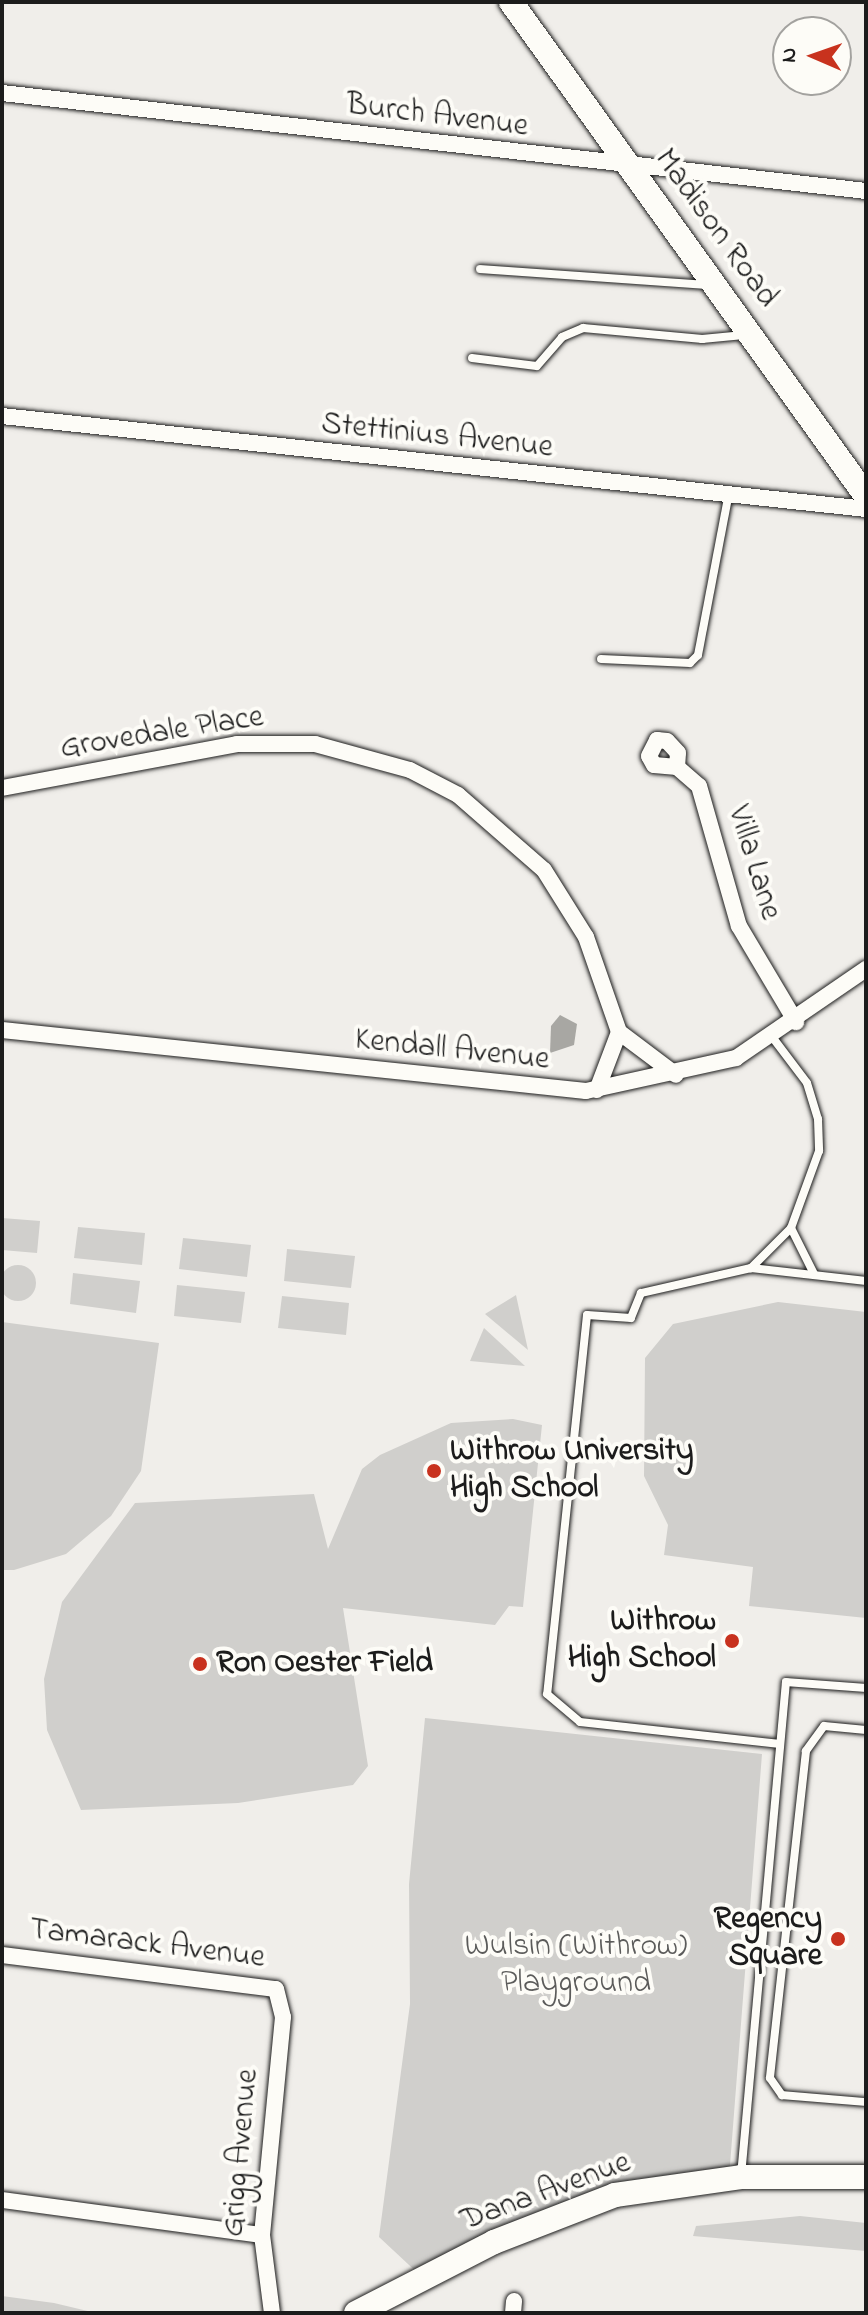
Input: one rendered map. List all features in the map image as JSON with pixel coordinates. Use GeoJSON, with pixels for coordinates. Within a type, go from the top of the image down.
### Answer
{"type":"FeatureCollection","features":[{"type":"Feature","properties":{"kind":"main road","name":"Madison Road"},"geometry":{"type":"LineString","coordinates":[[511,2],[866,496]]}},
{"type":"Feature","properties":{"kind":"main road","name":"Dana Avenue"},"geometry":{"type":"LineString","coordinates":[[356,2313],[423,2278],[615,2195],[741,2177],[866,2177]]}},
{"type":"Feature","properties":{"kind":"main road"},"geometry":{"type":"LineString","coordinates":[[394,2313],[423,2278]]}},
{"type":"Feature","properties":{"kind":"street","name":"Burch Avenue"},"geometry":{"type":"LineString","coordinates":[[2,93],[631,168],[866,191]]}},
{"type":"Feature","properties":{"kind":"street","name":"Stettinius Avenue"},"geometry":{"type":"LineString","coordinates":[[2,416],[728,497],[866,509]]}},
{"type":"Feature","properties":{"kind":"street","name":"Grovedale Place"},"geometry":{"type":"LineString","coordinates":[[2,788],[237,744],[315,744],[410,770],[458,795],[544,870],[586,937],[619,1032]]}},
{"type":"Feature","properties":{"kind":"street","name":"Villa Lane"},"geometry":{"type":"LineString","coordinates":[[677,767],[699,786],[739,926],[796,1022]]}},
{"type":"Feature","properties":{"kind":"street","name":"Kendall Avenue"},"geometry":{"type":"LineString","coordinates":[[2,1030],[597,1090],[676,1075],[773,1038],[866,969]]}},
{"type":"Feature","properties":{"kind":"street"},"geometry":{"type":"LineString","coordinates":[[597,1090],[619,1032],[676,1075]]}},
{"type":"Feature","properties":{"kind":"street","name":"Tamarack Avenue"},"geometry":{"type":"LineString","coordinates":[[2,1955],[276,1989],[281,1997]]}},
{"type":"Feature","properties":{"kind":"street","name":"Grigg Avenue"},"geometry":{"type":"LineString","coordinates":[[272,2313],[262,2235],[281,1997]]}},
{"type":"Feature","properties":{"kind":"street"},"geometry":{"type":"LineString","coordinates":[[2,2200],[262,2235]]}},
{"type":"Feature","properties":{"kind":"lane"},"geometry":{"type":"LineString","coordinates":[[480,269],[716,286]]}},
{"type":"Feature","properties":{"kind":"lane"},"geometry":{"type":"LineString","coordinates":[[472,358],[537,366],[562,337],[583,328],[702,339],[752,334]]}},
{"type":"Feature","properties":{"kind":"lane"},"geometry":{"type":"LineString","coordinates":[[601,659],[690,663],[698,655],[728,497]]}},
{"type":"Feature","properties":{"kind":"lane"},"geometry":{"type":"LineString","coordinates":[[751,1268],[791,1228],[819,1151],[818,1119],[807,1083],[773,1038]]}},
{"type":"Feature","properties":{"kind":"lane"},"geometry":{"type":"LineString","coordinates":[[791,1228],[814,1274]]}},
{"type":"Feature","properties":{"kind":"lane"},"geometry":{"type":"LineString","coordinates":[[778,1744],[580,1722],[547,1694],[587,1315],[631,1318],[641,1293],[751,1268],[866,1281]]}},
{"type":"Feature","properties":{"kind":"lane"},"geometry":{"type":"LineString","coordinates":[[741,2177],[786,1682],[866,1688]]}},
{"type":"Feature","properties":{"kind":"lane"},"geometry":{"type":"LineString","coordinates":[[866,1730],[824,1726],[806,1751],[770,2078],[782,2095],[866,2102]]}},
{"type":"Feature","properties":{"kind":"green space"},"geometry":{"type":"Polygon","coordinates":[[[2,1218],[40,1221],[37,1253],[2,1250],[2,1218]]]}},
{"type":"Feature","properties":{"kind":"green space"},"geometry":{"type":"Polygon","coordinates":[[[78,1227],[145,1233],[142,1265],[74,1258],[78,1227]]]}},
{"type":"Feature","properties":{"kind":"green space"},"geometry":{"type":"Polygon","coordinates":[[[183,1238],[251,1245],[247,1277],[179,1269],[183,1238]]]}},
{"type":"Feature","properties":{"kind":"green space"},"geometry":{"type":"Polygon","coordinates":[[[287,1249],[355,1256],[351,1288],[284,1281],[287,1249]]]}},
{"type":"Feature","properties":{"kind":"green space"},"geometry":{"type":"Polygon","coordinates":[[[18,1265],[31,1270],[36,1283],[31,1296],[18,1301],[5,1296],[0,1283],[5,1270],[18,1265]]]}},
{"type":"Feature","properties":{"kind":"green space"},"geometry":{"type":"Polygon","coordinates":[[[73,1273],[140,1281],[136,1313],[70,1304],[73,1273]]]}},
{"type":"Feature","properties":{"kind":"green space"},"geometry":{"type":"Polygon","coordinates":[[[177,1285],[245,1292],[241,1323],[174,1316],[177,1285]]]}},
{"type":"Feature","properties":{"kind":"green space"},"geometry":{"type":"Polygon","coordinates":[[[516,1295],[528,1350],[485,1314],[516,1295]]]}},
{"type":"Feature","properties":{"kind":"green space"},"geometry":{"type":"Polygon","coordinates":[[[282,1296],[349,1303],[346,1335],[278,1328],[282,1296]]]}},
{"type":"Feature","properties":{"kind":"green space"},"geometry":{"type":"Polygon","coordinates":[[[778,1302],[866,1312],[866,1618],[749,1606],[753,1567],[664,1555],[668,1525],[644,1476],[645,1358],[673,1324],[778,1302]]]}},
{"type":"Feature","properties":{"kind":"green space"},"geometry":{"type":"Polygon","coordinates":[[[2,1322],[159,1343],[141,1471],[111,1516],[66,1554],[14,1570],[2,1570],[2,1322]]]}},
{"type":"Feature","properties":{"kind":"green space"},"geometry":{"type":"Polygon","coordinates":[[[484,1328],[525,1366],[470,1361],[484,1328]]]}},
{"type":"Feature","properties":{"kind":"green space","name":"Ron Oester Field"},"geometry":{"type":"Polygon","coordinates":[[[513,1419],[542,1425],[523,1607],[509,1606],[495,1625],[343,1608],[368,1766],[353,1785],[238,1803],[81,1810],[47,1730],[44,1679],[62,1602],[135,1503],[314,1494],[328,1549],[362,1469],[380,1455],[451,1423],[513,1419]]]}},
{"type":"Feature","properties":{"kind":"green space","name":"Wulsin (Withrow) Playground"},"geometry":{"type":"Polygon","coordinates":[[[425,1718],[762,1754],[729,2178],[673,2183],[423,2278],[379,2237],[410,2004],[409,1884],[425,1718]]]}},
{"type":"Feature","properties":{"kind":"green space"},"geometry":{"type":"Polygon","coordinates":[[[800,2216],[866,2223],[866,2251],[693,2236],[696,2226],[800,2216]]]}},
{"type":"Feature","properties":{"kind":"green space"},"geometry":{"type":"Polygon","coordinates":[[[2,2296],[54,2303],[96,2313],[2,2313],[2,2296]]]}},
{"type":"Feature","properties":{"kind":"shaded area"},"geometry":{"type":"Polygon","coordinates":[[[560,1015],[577,1024],[574,1045],[550,1053],[551,1026],[560,1015]]]}},
{"type":"Feature","properties":{"kind":"place","name":"Withrow University High School"},"geometry":{"type":"Point","coordinates":[434,1471]}},
{"type":"Feature","properties":{"kind":"place","name":"Withrow High School"},"geometry":{"type":"Point","coordinates":[732,1641]}},
{"type":"Feature","properties":{"kind":"place","name":"Ron Oester Field"},"geometry":{"type":"Point","coordinates":[200,1664]}},
{"type":"Feature","properties":{"kind":"place","name":"Regency Square"},"geometry":{"type":"Point","coordinates":[838,1939]}}]}
